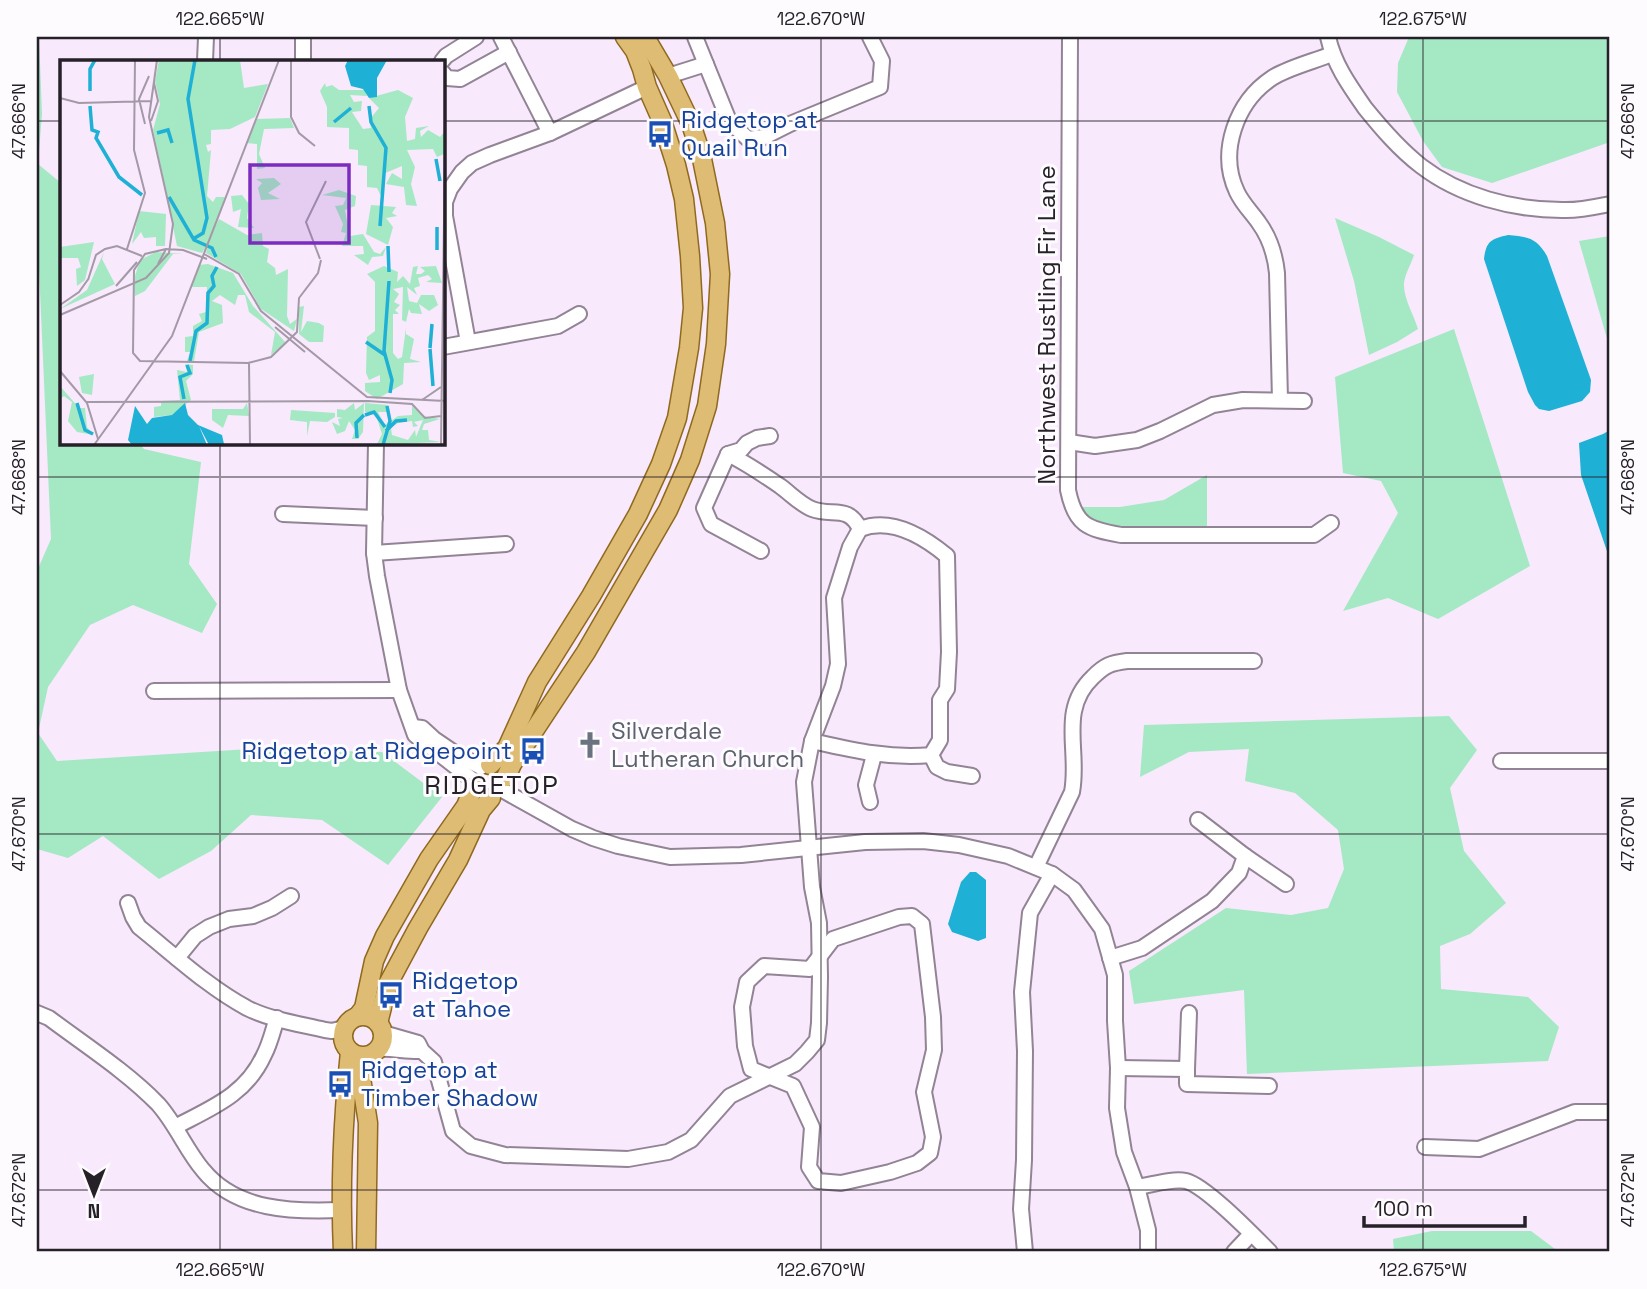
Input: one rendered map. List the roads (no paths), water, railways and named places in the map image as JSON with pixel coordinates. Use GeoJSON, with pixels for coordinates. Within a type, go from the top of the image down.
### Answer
{"type":"FeatureCollection","features":[{"type":"Feature","properties":{"kind":"main road"},"geometry":{"type":"LineString","coordinates":[[342,1252],[345,1096],[342,1038],[352,1019],[364,1008],[374,961],[385,936],[429,859],[466,806],[480,775],[507,748],[537,682],[638,514],[661,464],[677,418],[693,308],[681,184],[662,121],[635,51],[625,37]]}},
{"type":"Feature","properties":{"kind":"main road"},"geometry":{"type":"LineString","coordinates":[[366,1252],[368,1123],[361,1078],[377,1040],[388,984],[458,860],[481,810],[501,789],[516,758],[586,652],[668,510],[690,460],[707,406],[716,344],[720,274],[715,223],[701,154],[691,124],[668,76],[645,37]]}},
{"type":"Feature","properties":{"kind":"main road"},"geometry":{"type":"LineString","coordinates":[[647,87],[646,79],[654,71],[662,71],[668,76]]}},
{"type":"Feature","properties":{"kind":"main road"},"geometry":{"type":"LineString","coordinates":[[480,775],[498,767],[503,770],[501,789]]}},
{"type":"Feature","properties":{"kind":"main road"},"geometry":{"type":"LineString","coordinates":[[480,775],[480,794],[501,789]]}},
{"type":"Feature","properties":{"kind":"main road"},"geometry":{"type":"LineString","coordinates":[[358,1016],[369,1017],[377,1040]]}},
{"type":"Feature","properties":{"kind":"main road"},"geometry":{"type":"LineString","coordinates":[[342,1038],[363,1057],[377,1040]]}},
{"type":"Feature","properties":{"kind":"street"},"geometry":{"type":"LineString","coordinates":[[205,60],[206,37]]}},
{"type":"Feature","properties":{"kind":"street"},"geometry":{"type":"LineString","coordinates":[[303,37],[303,60]]}},
{"type":"Feature","properties":{"kind":"street"},"geometry":{"type":"LineString","coordinates":[[444,60],[476,37]]}},
{"type":"Feature","properties":{"kind":"street"},"geometry":{"type":"LineString","coordinates":[[501,37],[550,133]]}},
{"type":"Feature","properties":{"kind":"street"},"geometry":{"type":"LineString","coordinates":[[695,37],[729,121],[748,139],[764,137],[880,87],[882,61],[870,37]]}},
{"type":"Feature","properties":{"kind":"street","name":"Northwest Rustling Fir Lane"},"geometry":{"type":"LineString","coordinates":[[1070,37],[1068,490],[1075,515],[1090,527],[1121,535],[1314,536],[1331,523]]}},
{"type":"Feature","properties":{"kind":"street"},"geometry":{"type":"LineString","coordinates":[[1328,37],[1332,54],[1350,87],[1383,132],[1422,167],[1443,181],[1490,201],[1514,206],[1564,211],[1610,204]]}},
{"type":"Feature","properties":{"kind":"street"},"geometry":{"type":"LineString","coordinates":[[444,74],[447,78],[460,79],[509,52]]}},
{"type":"Feature","properties":{"kind":"street"},"geometry":{"type":"LineString","coordinates":[[1280,400],[1275,254],[1268,238],[1237,193],[1230,172],[1229,154],[1235,123],[1242,109],[1262,85],[1275,76],[1332,54]]}},
{"type":"Feature","properties":{"kind":"street"},"geometry":{"type":"LineString","coordinates":[[668,76],[706,64]]}},
{"type":"Feature","properties":{"kind":"street"},"geometry":{"type":"LineString","coordinates":[[468,342],[447,232],[445,202],[450,189],[472,163],[550,133],[647,87]]}},
{"type":"Feature","properties":{"kind":"street"},"geometry":{"type":"LineString","coordinates":[[444,347],[558,326],[579,314]]}},
{"type":"Feature","properties":{"kind":"street"},"geometry":{"type":"LineString","coordinates":[[1069,442],[1095,446],[1137,440],[1213,405],[1243,400],[1304,401]]}},
{"type":"Feature","properties":{"kind":"street"},"geometry":{"type":"LineString","coordinates":[[761,551],[711,524],[704,508],[728,454],[741,450],[757,438],[770,436]]}},
{"type":"Feature","properties":{"kind":"street"},"geometry":{"type":"LineString","coordinates":[[376,444],[374,553],[399,690],[413,727],[422,728],[480,775]]}},
{"type":"Feature","properties":{"kind":"street"},"geometry":{"type":"LineString","coordinates":[[728,454],[810,508],[848,514],[856,519],[860,528]]}},
{"type":"Feature","properties":{"kind":"street"},"geometry":{"type":"LineString","coordinates":[[283,514],[375,518]]}},
{"type":"Feature","properties":{"kind":"street"},"geometry":{"type":"LineString","coordinates":[[377,1040],[418,1043],[434,1062],[453,1131],[471,1146],[505,1155],[628,1159],[668,1152],[691,1140],[730,1096],[795,1065],[817,1040],[820,1006],[819,923],[812,887],[804,782],[812,741],[833,686],[838,664],[834,598],[850,547],[860,528],[870,525],[895,527],[914,533],[947,556],[947,689],[940,700],[940,740],[930,755]]}},
{"type":"Feature","properties":{"kind":"street"},"geometry":{"type":"LineString","coordinates":[[374,553],[506,544]]}},
{"type":"Feature","properties":{"kind":"street"},"geometry":{"type":"LineString","coordinates":[[1036,867],[1072,792],[1074,705],[1101,668],[1111,663],[1127,661],[1254,661]]}},
{"type":"Feature","properties":{"kind":"street"},"geometry":{"type":"LineString","coordinates":[[154,691],[399,690]]}},
{"type":"Feature","properties":{"kind":"street"},"geometry":{"type":"LineString","coordinates":[[812,741],[874,755],[930,755]]}},
{"type":"Feature","properties":{"kind":"street"},"geometry":{"type":"LineString","coordinates":[[870,802],[866,785],[874,755]]}},
{"type":"Feature","properties":{"kind":"street"},"geometry":{"type":"LineString","coordinates":[[930,755],[937,767],[947,772],[972,776]]}},
{"type":"Feature","properties":{"kind":"street"},"geometry":{"type":"LineString","coordinates":[[1501,761],[1610,761]]}},
{"type":"Feature","properties":{"kind":"street"},"geometry":{"type":"LineString","coordinates":[[501,789],[593,838],[670,857],[741,855],[865,842],[923,841],[959,845],[1008,856],[1052,874],[1074,890],[1102,929],[1115,975],[1118,1068],[1116,1108],[1124,1152],[1137,1187],[1148,1230],[1148,1252]]}},
{"type":"Feature","properties":{"kind":"street"},"geometry":{"type":"LineString","coordinates":[[1198,820],[1286,884]]}},
{"type":"Feature","properties":{"kind":"street"},"geometry":{"type":"LineString","coordinates":[[1110,958],[1143,948],[1212,901],[1239,873],[1245,856]]}},
{"type":"Feature","properties":{"kind":"street"},"geometry":{"type":"LineString","coordinates":[[1024,1252],[1021,1209],[1025,1065],[1022,992],[1030,914],[1052,874]]}},
{"type":"Feature","properties":{"kind":"street"},"geometry":{"type":"LineString","coordinates":[[177,958],[195,936],[209,927],[229,919],[253,916],[291,896]]}},
{"type":"Feature","properties":{"kind":"street"},"geometry":{"type":"LineString","coordinates":[[128,902],[139,927],[207,982],[248,1008],[342,1038]]}},
{"type":"Feature","properties":{"kind":"street"},"geometry":{"type":"LineString","coordinates":[[912,916],[922,924],[933,1017],[934,1050],[924,1092],[933,1137],[930,1153],[916,1163],[890,1172],[841,1183],[818,1181],[809,1167],[812,1127],[793,1086],[768,1077],[751,1069],[742,1007],[747,982],[764,966],[810,969],[833,939],[899,917],[912,916]]}},
{"type":"Feature","properties":{"kind":"street"},"geometry":{"type":"LineString","coordinates":[[37,1013],[49,1018],[160,1107],[203,1171],[220,1186],[253,1203],[282,1209],[341,1210]]}},
{"type":"Feature","properties":{"kind":"street"},"geometry":{"type":"LineString","coordinates":[[1189,1013],[1187,1084],[1269,1086]]}},
{"type":"Feature","properties":{"kind":"street"},"geometry":{"type":"LineString","coordinates":[[175,1127],[237,1093],[265,1055],[276,1018]]}},
{"type":"Feature","properties":{"kind":"street"},"geometry":{"type":"LineString","coordinates":[[1118,1068],[1187,1069]]}},
{"type":"Feature","properties":{"kind":"street"},"geometry":{"type":"LineString","coordinates":[[1425,1147],[1479,1149],[1575,1112],[1610,1112]]}},
{"type":"Feature","properties":{"kind":"street"},"geometry":{"type":"LineString","coordinates":[[1137,1187],[1187,1181],[1207,1192],[1270,1252]]}},
{"type":"Feature","properties":{"kind":"street"},"geometry":{"type":"LineString","coordinates":[[1234,1252],[1251,1234]]}},
{"type":"Feature","properties":{"kind":"water"},"geometry":{"type":"Polygon","coordinates":[[[1508,235],[1531,239],[1547,256],[1591,380],[1590,392],[1582,401],[1549,411],[1539,409],[1528,392],[1484,259],[1490,242],[1508,235]]]}},
{"type":"Feature","properties":{"kind":"water"},"geometry":{"type":"Polygon","coordinates":[[[1610,430],[1610,560],[1581,475],[1579,443],[1610,430]]]}},
{"type":"Feature","properties":{"kind":"water"},"geometry":{"type":"Polygon","coordinates":[[[970,872],[976,872],[986,880],[986,938],[978,941],[952,932],[948,924],[961,882],[970,872]]]}},
{"type":"Feature","properties":{"kind":"place","name":"Ridgetop at Quail Run"},"geometry":{"type":"Point","coordinates":[660,134]}},
{"type":"Feature","properties":{"kind":"place","name":"Silverdale Lutheran Church"},"geometry":{"type":"Point","coordinates":[590,745]}},
{"type":"Feature","properties":{"kind":"place","name":"Ridgetop at Ridgepoint"},"geometry":{"type":"Point","coordinates":[533,751]}},
{"type":"Feature","properties":{"kind":"place","name":"Ridgetop at Tahoe"},"geometry":{"type":"Point","coordinates":[391,995]}},
{"type":"Feature","properties":{"kind":"place","name":"Ridgetop at Timber Shadow"},"geometry":{"type":"Point","coordinates":[340,1084]}},
{"type":"Feature","properties":{"kind":"district","name":"RIDGETOP"},"geometry":{"type":"Point","coordinates":[492,785]}}]}
